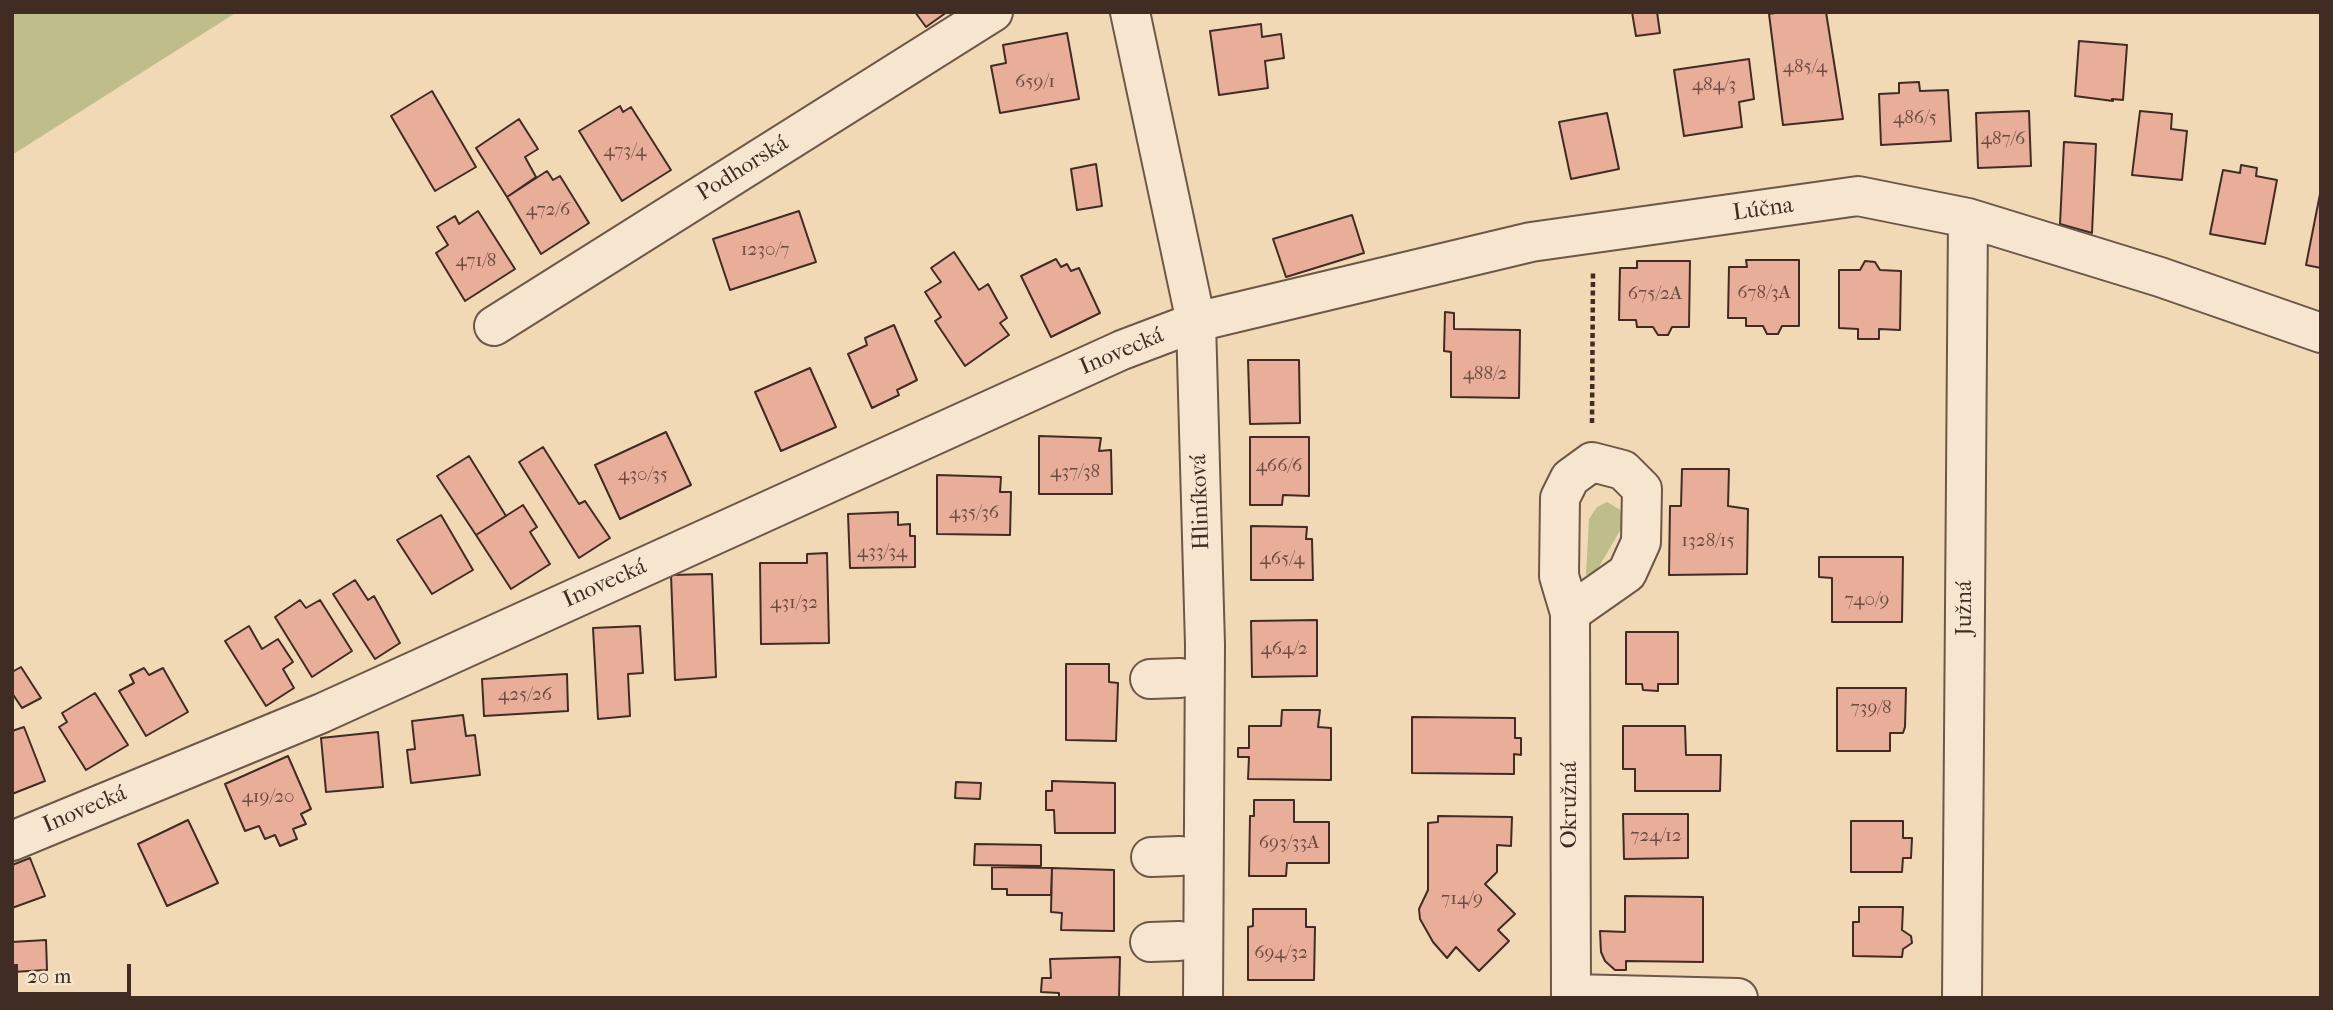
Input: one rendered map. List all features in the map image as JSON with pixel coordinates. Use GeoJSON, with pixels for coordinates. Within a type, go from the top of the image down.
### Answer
{"type":"FeatureCollection","features":[{"type":"Feature","properties":{"kind":"street","name":"Podhorská"},"geometry":{"type":"LineString","coordinates":[[494,326],[993,12]]}},
{"type":"Feature","properties":{"kind":"street","name":"Hliníková"},"geometry":{"type":"LineString","coordinates":[[1130,12],[1196,322],[1205,645],[1203,998]]}},
{"type":"Feature","properties":{"kind":"street","name":"Lúčna"},"geometry":{"type":"LineString","coordinates":[[1196,322],[1531,242],[1858,196],[1968,218],[2160,277],[2321,333]]}},
{"type":"Feature","properties":{"kind":"street","name":"Južná"},"geometry":{"type":"LineString","coordinates":[[1962,998],[1968,218]]}},
{"type":"Feature","properties":{"kind":"street","name":"Inovecká"},"geometry":{"type":"LineString","coordinates":[[12,841],[321,713],[1122,351],[1196,322]]}},
{"type":"Feature","properties":{"kind":"street"},"geometry":{"type":"LineString","coordinates":[[1570,613],[1627,573],[1641,542],[1642,489],[1623,470],[1592,463]]}},
{"type":"Feature","properties":{"kind":"street","name":"Okružná"},"geometry":{"type":"LineString","coordinates":[[1571,996],[1570,613],[1559,576],[1560,498],[1570,478],[1592,463]]}},
{"type":"Feature","properties":{"kind":"street"},"geometry":{"type":"LineString","coordinates":[[1571,996],[1738,998]]}},
{"type":"Feature","properties":{"kind":"path"},"geometry":{"type":"LineString","coordinates":[[1592,463],[1594,233]]}},
{"type":"Feature","properties":{"kind":"shaded area"},"geometry":{"type":"Polygon","coordinates":[[[12,12],[237,12],[12,155],[12,12]]]}},
{"type":"Feature","properties":{"kind":"shaded area"},"geometry":{"type":"Polygon","coordinates":[[[1607,502],[1624,512],[1621,529],[1593,577],[1586,575],[1589,519],[1597,507],[1607,502]]]}},
{"type":"Feature","properties":{"kind":"building"},"geometry":{"type":"Polygon","coordinates":[[[915,12],[947,12],[926,27],[915,12]]]}},
{"type":"Feature","properties":{"kind":"building"},"geometry":{"type":"Polygon","coordinates":[[[1632,12],[1657,12],[1660,33],[1636,36],[1632,12]]]}},
{"type":"Feature","properties":{"kind":"building"},"geometry":{"type":"Polygon","coordinates":[[[1826,12],[1843,119],[1783,125],[1769,14],[1826,12]]]}},
{"type":"Feature","properties":{"kind":"building"},"geometry":{"type":"Polygon","coordinates":[[[1261,24],[1262,37],[1281,34],[1284,58],[1265,61],[1268,88],[1219,95],[1210,31],[1261,24]]]}},
{"type":"Feature","properties":{"kind":"building"},"geometry":{"type":"Polygon","coordinates":[[[1067,33],[1079,99],[1000,113],[991,66],[1006,63],[1003,45],[1067,33]]]}},
{"type":"Feature","properties":{"kind":"building"},"geometry":{"type":"Polygon","coordinates":[[[2079,41],[2127,45],[2123,100],[2075,96],[2079,41]]]}},
{"type":"Feature","properties":{"kind":"building"},"geometry":{"type":"Polygon","coordinates":[[[1749,59],[1754,99],[1739,102],[1742,127],[1684,136],[1674,70],[1749,59]]]}},
{"type":"Feature","properties":{"kind":"building"},"geometry":{"type":"Polygon","coordinates":[[[1919,82],[1920,91],[1948,90],[1951,141],[1881,145],[1879,94],[1899,93],[1899,83],[1919,82]]]}},
{"type":"Feature","properties":{"kind":"building"},"geometry":{"type":"Polygon","coordinates":[[[432,91],[476,167],[435,191],[391,116],[432,91]]]}},
{"type":"Feature","properties":{"kind":"building"},"geometry":{"type":"Polygon","coordinates":[[[620,106],[623,112],[631,107],[671,170],[622,201],[579,131],[620,106]]]}},
{"type":"Feature","properties":{"kind":"building"},"geometry":{"type":"Polygon","coordinates":[[[2029,111],[2031,166],[1978,168],[1976,113],[2029,111]]]}},
{"type":"Feature","properties":{"kind":"building"},"geometry":{"type":"Polygon","coordinates":[[[2140,111],[2172,114],[2171,129],[2187,131],[2182,180],[2132,175],[2140,111]]]}},
{"type":"Feature","properties":{"kind":"building"},"geometry":{"type":"Polygon","coordinates":[[[1607,113],[1619,169],[1571,179],[1559,122],[1607,113]]]}},
{"type":"Feature","properties":{"kind":"building"},"geometry":{"type":"Polygon","coordinates":[[[519,119],[538,149],[525,157],[536,177],[507,197],[476,148],[519,119]]]}},
{"type":"Feature","properties":{"kind":"building"},"geometry":{"type":"Polygon","coordinates":[[[2064,142],[2096,144],[2092,233],[2060,224],[2064,142]]]}},
{"type":"Feature","properties":{"kind":"building"},"geometry":{"type":"Polygon","coordinates":[[[1096,164],[1102,206],[1077,210],[1071,169],[1096,164]]]}},
{"type":"Feature","properties":{"kind":"building"},"geometry":{"type":"Polygon","coordinates":[[[2241,165],[2257,168],[2256,176],[2277,180],[2265,244],[2210,234],[2223,170],[2240,173],[2241,165]]]}},
{"type":"Feature","properties":{"kind":"building"},"geometry":{"type":"Polygon","coordinates":[[[547,171],[553,180],[560,176],[589,223],[541,254],[507,197],[547,171]]]}},
{"type":"Feature","properties":{"kind":"building"},"geometry":{"type":"Polygon","coordinates":[[[2321,189],[2321,268],[2306,265],[2321,189]]]}},
{"type":"Feature","properties":{"kind":"building"},"geometry":{"type":"Polygon","coordinates":[[[478,211],[515,269],[465,301],[436,253],[448,245],[437,227],[455,216],[459,224],[478,211]]]}},
{"type":"Feature","properties":{"kind":"building"},"geometry":{"type":"Polygon","coordinates":[[[799,211],[816,262],[730,290],[713,239],[799,211]]]}},
{"type":"Feature","properties":{"kind":"building"},"geometry":{"type":"Polygon","coordinates":[[[1352,215],[1364,253],[1286,277],[1273,239],[1352,215]]]}},
{"type":"Feature","properties":{"kind":"building"},"geometry":{"type":"Polygon","coordinates":[[[954,252],[979,290],[988,284],[1007,318],[1000,323],[1009,335],[965,366],[935,321],[941,317],[925,292],[941,282],[931,268],[954,252]]]}},
{"type":"Feature","properties":{"kind":"building"},"geometry":{"type":"Polygon","coordinates":[[[1056,259],[1061,267],[1067,264],[1071,271],[1079,268],[1100,313],[1051,337],[1021,276],[1056,259]]]}},
{"type":"Feature","properties":{"kind":"building"},"geometry":{"type":"Polygon","coordinates":[[[1746,260],[1799,260],[1799,326],[1782,326],[1778,334],[1767,334],[1763,326],[1746,326],[1746,318],[1728,318],[1729,267],[1747,267],[1746,260]]]}},
{"type":"Feature","properties":{"kind":"building"},"geometry":{"type":"Polygon","coordinates":[[[1637,261],[1690,261],[1689,327],[1672,327],[1668,335],[1658,335],[1653,327],[1637,327],[1636,320],[1619,320],[1620,268],[1637,268],[1637,261]]]}},
{"type":"Feature","properties":{"kind":"building"},"geometry":{"type":"Polygon","coordinates":[[[1865,261],[1875,262],[1880,270],[1901,271],[1900,330],[1879,329],[1879,339],[1858,339],[1858,329],[1839,328],[1839,270],[1860,270],[1865,261]]]}},
{"type":"Feature","properties":{"kind":"building"},"geometry":{"type":"Polygon","coordinates":[[[1445,312],[1454,313],[1454,329],[1520,330],[1519,398],[1451,397],[1451,352],[1444,351],[1445,312]]]}},
{"type":"Feature","properties":{"kind":"building"},"geometry":{"type":"Polygon","coordinates":[[[894,325],[917,380],[897,390],[899,395],[872,408],[848,354],[867,345],[865,338],[894,325]]]}},
{"type":"Feature","properties":{"kind":"building"},"geometry":{"type":"Polygon","coordinates":[[[1248,360],[1299,360],[1300,423],[1250,424],[1248,360]]]}},
{"type":"Feature","properties":{"kind":"building"},"geometry":{"type":"Polygon","coordinates":[[[810,368],[836,427],[781,451],[755,392],[810,368]]]}},
{"type":"Feature","properties":{"kind":"building"},"geometry":{"type":"Polygon","coordinates":[[[666,432],[691,485],[620,519],[595,465],[666,432]]]}},
{"type":"Feature","properties":{"kind":"building"},"geometry":{"type":"Polygon","coordinates":[[[1039,436],[1101,438],[1099,451],[1111,450],[1112,494],[1039,494],[1039,436]]]}},
{"type":"Feature","properties":{"kind":"building"},"geometry":{"type":"Polygon","coordinates":[[[1250,437],[1309,437],[1309,496],[1283,495],[1282,505],[1250,505],[1250,437]]]}},
{"type":"Feature","properties":{"kind":"building"},"geometry":{"type":"Polygon","coordinates":[[[543,447],[579,504],[585,501],[610,538],[579,558],[519,462],[543,447]]]}},
{"type":"Feature","properties":{"kind":"building"},"geometry":{"type":"Polygon","coordinates":[[[469,456],[506,516],[476,535],[437,476],[469,456]]]}},
{"type":"Feature","properties":{"kind":"building"},"geometry":{"type":"Polygon","coordinates":[[[1682,469],[1729,469],[1728,506],[1748,509],[1747,574],[1669,575],[1670,506],[1681,506],[1682,469]]]}},
{"type":"Feature","properties":{"kind":"building"},"geometry":{"type":"Polygon","coordinates":[[[937,475],[1001,477],[1000,492],[1011,492],[1010,535],[937,534],[937,475]]]}},
{"type":"Feature","properties":{"kind":"building"},"geometry":{"type":"Polygon","coordinates":[[[523,505],[537,527],[530,532],[550,564],[511,589],[476,535],[523,505]]]}},
{"type":"Feature","properties":{"kind":"building"},"geometry":{"type":"Polygon","coordinates":[[[898,512],[898,525],[910,524],[910,536],[915,536],[915,567],[850,568],[848,514],[898,512]]]}},
{"type":"Feature","properties":{"kind":"building"},"geometry":{"type":"Polygon","coordinates":[[[441,515],[473,570],[432,594],[397,540],[441,515]]]}},
{"type":"Feature","properties":{"kind":"building"},"geometry":{"type":"Polygon","coordinates":[[[1251,526],[1307,527],[1306,539],[1312,539],[1313,580],[1251,580],[1251,526]]]}},
{"type":"Feature","properties":{"kind":"building"},"geometry":{"type":"Polygon","coordinates":[[[827,553],[829,643],[761,644],[760,563],[807,563],[807,554],[827,553]]]}},
{"type":"Feature","properties":{"kind":"building"},"geometry":{"type":"Polygon","coordinates":[[[1819,557],[1903,557],[1902,622],[1832,622],[1832,578],[1819,577],[1819,557]]]}},
{"type":"Feature","properties":{"kind":"building"},"geometry":{"type":"Polygon","coordinates":[[[712,574],[716,677],[675,680],[671,575],[712,574]]]}},
{"type":"Feature","properties":{"kind":"building"},"geometry":{"type":"Polygon","coordinates":[[[355,580],[368,600],[374,596],[400,643],[375,659],[333,594],[355,580]]]}},
{"type":"Feature","properties":{"kind":"building"},"geometry":{"type":"Polygon","coordinates":[[[300,600],[306,608],[320,600],[352,651],[312,677],[275,617],[300,600]]]}},
{"type":"Feature","properties":{"kind":"building"},"geometry":{"type":"Polygon","coordinates":[[[1317,620],[1317,676],[1252,677],[1251,621],[1317,620]]]}},
{"type":"Feature","properties":{"kind":"building"},"geometry":{"type":"Polygon","coordinates":[[[249,626],[262,649],[278,639],[293,662],[283,669],[294,688],[266,706],[225,641],[249,626]]]}},
{"type":"Feature","properties":{"kind":"building"},"geometry":{"type":"Polygon","coordinates":[[[640,626],[643,673],[628,674],[630,716],[598,719],[593,628],[640,626]]]}},
{"type":"Feature","properties":{"kind":"building"},"geometry":{"type":"Polygon","coordinates":[[[1626,632],[1678,632],[1678,684],[1658,684],[1658,691],[1643,690],[1642,684],[1626,684],[1626,632]]]}},
{"type":"Feature","properties":{"kind":"building"},"geometry":{"type":"Polygon","coordinates":[[[1066,664],[1109,664],[1109,682],[1118,683],[1116,741],[1066,740],[1066,664]]]}},
{"type":"Feature","properties":{"kind":"building"},"geometry":{"type":"Polygon","coordinates":[[[21,667],[41,698],[22,708],[12,693],[12,672],[21,667]]]}},
{"type":"Feature","properties":{"kind":"building"},"geometry":{"type":"Polygon","coordinates":[[[144,668],[149,675],[163,668],[188,712],[146,736],[119,691],[134,683],[130,675],[144,668]]]}},
{"type":"Feature","properties":{"kind":"building"},"geometry":{"type":"Polygon","coordinates":[[[567,674],[568,711],[484,716],[482,679],[567,674]]]}},
{"type":"Feature","properties":{"kind":"building"},"geometry":{"type":"Polygon","coordinates":[[[1837,688],[1906,688],[1905,727],[1903,733],[1890,733],[1890,751],[1837,751],[1837,688]]]}},
{"type":"Feature","properties":{"kind":"building"},"geometry":{"type":"Polygon","coordinates":[[[95,693],[128,745],[86,770],[59,727],[67,722],[62,713],[95,693]]]}},
{"type":"Feature","properties":{"kind":"building"},"geometry":{"type":"Polygon","coordinates":[[[1282,710],[1320,710],[1318,727],[1331,728],[1331,780],[1248,779],[1249,757],[1238,757],[1238,748],[1249,748],[1249,726],[1281,726],[1282,710]]]}},
{"type":"Feature","properties":{"kind":"building"},"geometry":{"type":"Polygon","coordinates":[[[463,715],[466,736],[475,735],[480,775],[411,783],[407,750],[415,749],[412,721],[463,715]]]}},
{"type":"Feature","properties":{"kind":"building"},"geometry":{"type":"Polygon","coordinates":[[[1412,717],[1515,718],[1515,738],[1521,738],[1521,755],[1514,754],[1514,774],[1412,773],[1412,717]]]}},
{"type":"Feature","properties":{"kind":"building"},"geometry":{"type":"Polygon","coordinates":[[[1623,726],[1685,726],[1686,755],[1721,755],[1720,791],[1635,791],[1635,769],[1623,769],[1623,726]]]}},
{"type":"Feature","properties":{"kind":"building"},"geometry":{"type":"Polygon","coordinates":[[[24,727],[45,781],[12,794],[12,731],[24,727]]]}},
{"type":"Feature","properties":{"kind":"building"},"geometry":{"type":"Polygon","coordinates":[[[378,732],[383,787],[326,792],[321,738],[378,732]]]}},
{"type":"Feature","properties":{"kind":"building"},"geometry":{"type":"Polygon","coordinates":[[[288,756],[311,809],[301,814],[306,824],[293,829],[297,839],[280,846],[275,835],[265,839],[259,826],[245,831],[225,784],[288,756]]]}},
{"type":"Feature","properties":{"kind":"building"},"geometry":{"type":"Polygon","coordinates":[[[1052,781],[1115,783],[1115,833],[1055,833],[1054,810],[1046,810],[1046,791],[1052,791],[1052,781]]]}},
{"type":"Feature","properties":{"kind":"building"},"geometry":{"type":"Polygon","coordinates":[[[956,782],[981,783],[980,799],[955,798],[956,782]]]}},
{"type":"Feature","properties":{"kind":"building"},"geometry":{"type":"Polygon","coordinates":[[[1254,800],[1294,800],[1294,822],[1329,822],[1329,863],[1287,863],[1286,876],[1249,876],[1250,816],[1254,816],[1254,800]]]}},
{"type":"Feature","properties":{"kind":"building"},"geometry":{"type":"Polygon","coordinates":[[[1623,814],[1688,814],[1688,858],[1624,859],[1623,814]]]}},
{"type":"Feature","properties":{"kind":"building"},"geometry":{"type":"Polygon","coordinates":[[[1438,816],[1512,817],[1511,846],[1497,845],[1497,872],[1485,884],[1515,914],[1498,930],[1509,941],[1479,971],[1456,947],[1447,958],[1433,942],[1420,919],[1419,909],[1428,890],[1428,823],[1438,822],[1438,816]]]}},
{"type":"Feature","properties":{"kind":"building"},"geometry":{"type":"Polygon","coordinates":[[[188,820],[218,883],[167,906],[138,844],[188,820]]]}},
{"type":"Feature","properties":{"kind":"building"},"geometry":{"type":"Polygon","coordinates":[[[1851,821],[1903,821],[1903,838],[1912,838],[1911,858],[1903,858],[1902,872],[1851,872],[1851,821]]]}},
{"type":"Feature","properties":{"kind":"building"},"geometry":{"type":"Polygon","coordinates":[[[975,844],[1041,845],[1041,866],[974,865],[975,844]]]}},
{"type":"Feature","properties":{"kind":"building"},"geometry":{"type":"Polygon","coordinates":[[[30,858],[45,896],[12,908],[12,865],[30,858]]]}},
{"type":"Feature","properties":{"kind":"building"},"geometry":{"type":"Polygon","coordinates":[[[992,867],[1052,868],[1051,895],[1007,895],[1007,889],[992,889],[992,867]]]}},
{"type":"Feature","properties":{"kind":"building"},"geometry":{"type":"Polygon","coordinates":[[[1052,868],[1114,870],[1114,931],[1061,930],[1062,913],[1051,912],[1052,868]]]}},
{"type":"Feature","properties":{"kind":"building"},"geometry":{"type":"Polygon","coordinates":[[[1625,896],[1703,897],[1703,962],[1626,961],[1626,970],[1615,970],[1605,961],[1601,952],[1600,931],[1625,932],[1625,896]]]}},
{"type":"Feature","properties":{"kind":"building"},"geometry":{"type":"Polygon","coordinates":[[[1859,907],[1903,907],[1902,930],[1911,936],[1912,943],[1903,949],[1902,957],[1853,956],[1853,922],[1859,922],[1859,907]]]}},
{"type":"Feature","properties":{"kind":"building"},"geometry":{"type":"Polygon","coordinates":[[[1253,909],[1306,909],[1306,927],[1315,927],[1314,980],[1248,980],[1248,927],[1253,926],[1253,909]]]}},
{"type":"Feature","properties":{"kind":"building"},"geometry":{"type":"Polygon","coordinates":[[[46,940],[47,970],[12,972],[12,942],[46,940]]]}},
{"type":"Feature","properties":{"kind":"building"},"geometry":{"type":"Polygon","coordinates":[[[1120,957],[1119,998],[1059,998],[1059,993],[1041,992],[1042,978],[1051,978],[1050,959],[1120,957]]]}}]}
